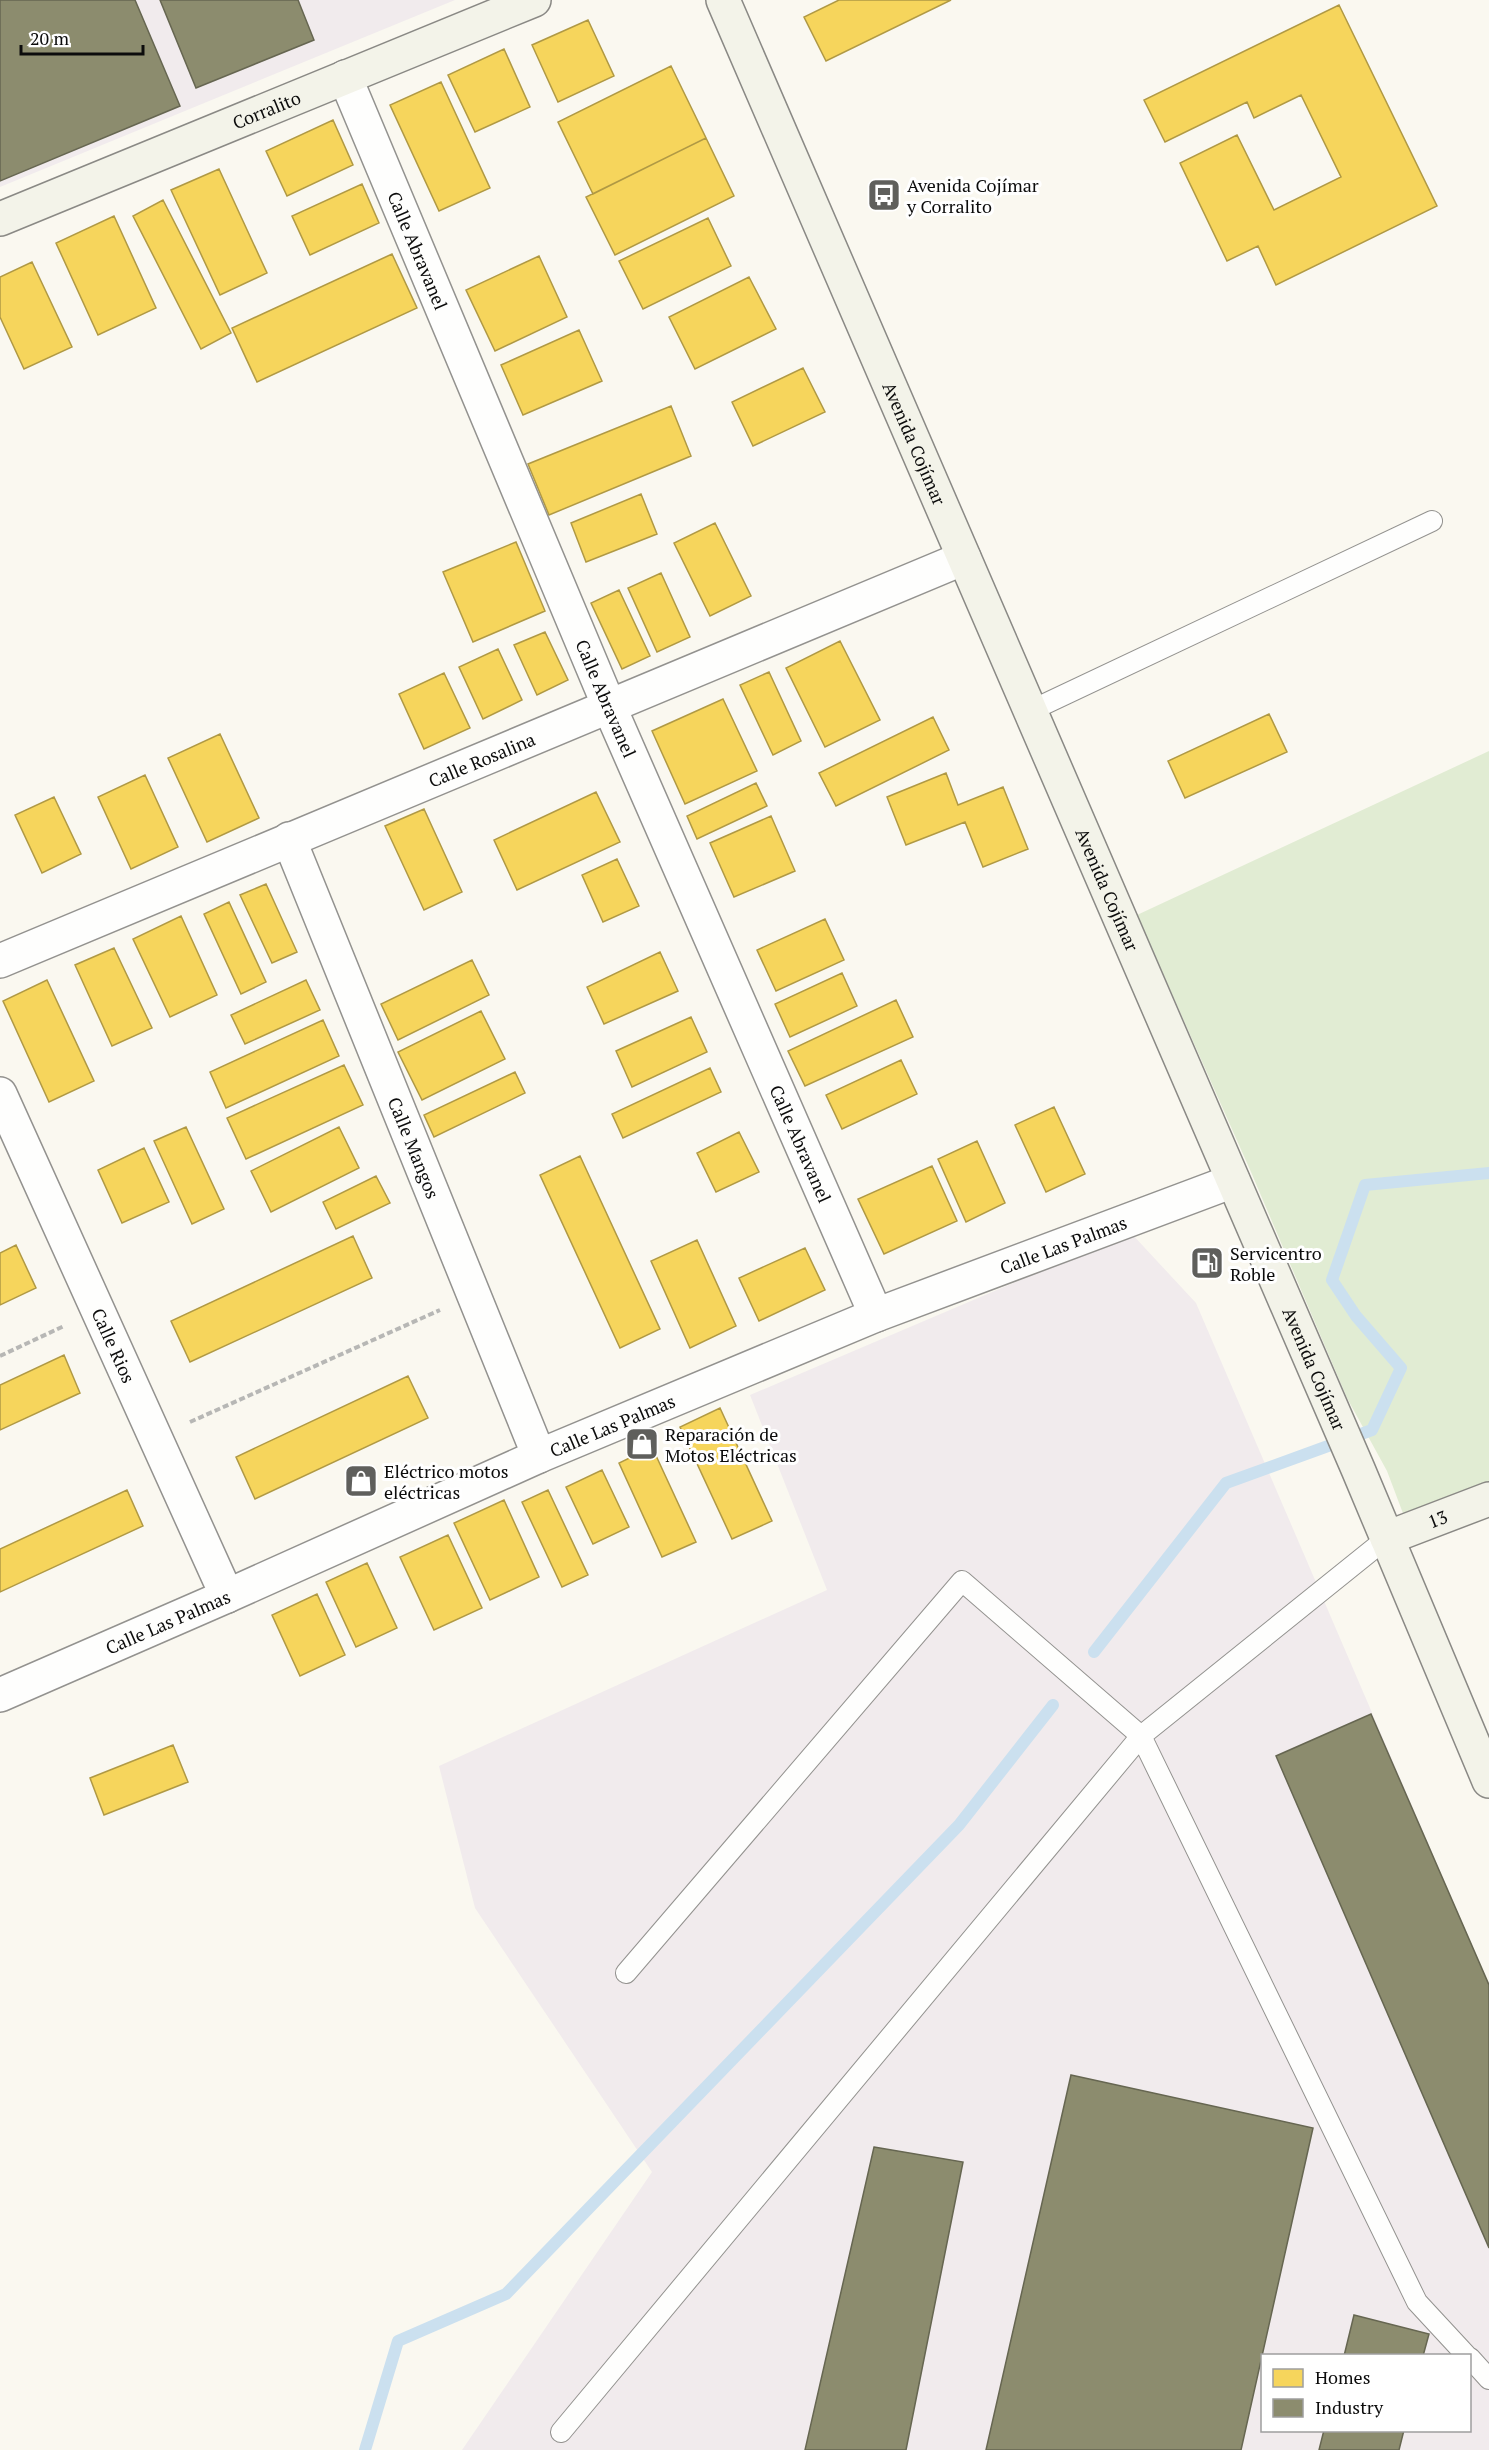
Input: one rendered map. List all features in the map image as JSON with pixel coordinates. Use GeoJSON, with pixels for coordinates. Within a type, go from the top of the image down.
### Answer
{"type":"FeatureCollection","features":[{"type":"Feature","properties":{"kind":"main road","name":"Corralito"},"geometry":{"type":"LineString","coordinates":[[0,219],[534,0]]}},
{"type":"Feature","properties":{"kind":"main road","name":"Avenida Cojímar"},"geometry":{"type":"LineString","coordinates":[[723,0],[1388,1538],[1489,1781]]}},
{"type":"Feature","properties":{"kind":"main road","name":"13"},"geometry":{"type":"LineString","coordinates":[[1388,1538],[1489,1499]]}},
{"type":"Feature","properties":{"kind":"street","name":"Calle Abravanel"},"geometry":{"type":"LineString","coordinates":[[345,77],[609,706],[876,1315]]}},
{"type":"Feature","properties":{"kind":"street","name":"Calle Rosalina"},"geometry":{"type":"LineString","coordinates":[[0,961],[964,558]]}},
{"type":"Feature","properties":{"kind":"street","name":"Calle Mangos"},"geometry":{"type":"LineString","coordinates":[[289,840],[539,1456]]}},
{"type":"Feature","properties":{"kind":"street","name":"Calle Rios"},"geometry":{"type":"LineString","coordinates":[[0,1094],[227,1596]]}},
{"type":"Feature","properties":{"kind":"street","name":"Calle Las Palmas"},"geometry":{"type":"LineString","coordinates":[[0,1695],[539,1456],[876,1315],[1233,1181]]}},
{"type":"Feature","properties":{"kind":"lane"},"geometry":{"type":"LineString","coordinates":[[1030,711],[1432,521]]}},
{"type":"Feature","properties":{"kind":"lane"},"geometry":{"type":"LineString","coordinates":[[561,2432],[1141,1736],[1388,1538]]}},
{"type":"Feature","properties":{"kind":"lane"},"geometry":{"type":"LineString","coordinates":[[626,1973],[962,1581],[1141,1736],[1417,2302],[1465,2354]]}},
{"type":"Feature","properties":{"kind":"lane"},"geometry":{"type":"LineString","coordinates":[[1471,2360],[1489,2379]]}},
{"type":"Feature","properties":{"kind":"path"},"geometry":{"type":"LineString","coordinates":[[155,1437],[474,1296]]}},
{"type":"Feature","properties":{"kind":"path"},"geometry":{"type":"LineString","coordinates":[[0,1356],[98,1310]]}},
{"type":"Feature","properties":{"kind":"shaded area"},"geometry":{"type":"Polygon","coordinates":[[[0,0],[455,0],[0,187],[0,0]]]}},
{"type":"Feature","properties":{"kind":"shaded area"},"geometry":{"type":"Polygon","coordinates":[[[1131,1233],[1196,1303],[1489,1985],[1489,2450],[462,2450],[652,2172],[475,1908],[439,1766],[827,1590],[750,1395],[1131,1233]]]}},
{"type":"Feature","properties":{"kind":"green space"},"geometry":{"type":"Polygon","coordinates":[[[1489,751],[1489,1489],[1404,1516],[1387,1471],[1347,1398],[1251,1172],[1137,915],[1489,751]]]}},
{"type":"Feature","properties":{"kind":"building: Homes"},"geometry":{"type":"Polygon","coordinates":[[[839,0],[951,0],[826,61],[804,17],[839,0]]]}},
{"type":"Feature","properties":{"kind":"building: Homes"},"geometry":{"type":"Polygon","coordinates":[[[1339,5],[1437,206],[1276,285],[1258,246],[1227,261],[1180,163],[1237,135],[1274,210],[1341,177],[1301,95],[1254,118],[1247,102],[1165,142],[1144,100],[1339,5]]]}},
{"type":"Feature","properties":{"kind":"building: Homes"},"geometry":{"type":"Polygon","coordinates":[[[588,20],[614,76],[558,102],[532,45],[588,20]]]}},
{"type":"Feature","properties":{"kind":"building: Homes"},"geometry":{"type":"Polygon","coordinates":[[[504,49],[530,107],[475,132],[448,75],[504,49]]]}},
{"type":"Feature","properties":{"kind":"building: Homes"},"geometry":{"type":"Polygon","coordinates":[[[671,66],[706,138],[593,194],[558,122],[671,66]]]}},
{"type":"Feature","properties":{"kind":"building: Homes"},"geometry":{"type":"Polygon","coordinates":[[[441,82],[490,188],[439,211],[390,105],[441,82]]]}},
{"type":"Feature","properties":{"kind":"building: Homes"},"geometry":{"type":"Polygon","coordinates":[[[333,120],[353,165],[287,196],[266,151],[333,120]]]}},
{"type":"Feature","properties":{"kind":"building: Homes"},"geometry":{"type":"Polygon","coordinates":[[[706,138],[734,196],[615,255],[586,197],[706,138]]]}},
{"type":"Feature","properties":{"kind":"building: Homes"},"geometry":{"type":"Polygon","coordinates":[[[219,169],[267,273],[220,295],[171,190],[219,169]]]}},
{"type":"Feature","properties":{"kind":"building: Homes"},"geometry":{"type":"Polygon","coordinates":[[[362,184],[379,223],[310,255],[292,216],[362,184]]]}},
{"type":"Feature","properties":{"kind":"building: Homes"},"geometry":{"type":"Polygon","coordinates":[[[163,200],[231,333],[201,349],[133,216],[163,200]]]}},
{"type":"Feature","properties":{"kind":"building: Homes"},"geometry":{"type":"Polygon","coordinates":[[[114,216],[156,308],[98,335],[56,243],[114,216]]]}},
{"type":"Feature","properties":{"kind":"building: Homes"},"geometry":{"type":"Polygon","coordinates":[[[708,218],[731,266],[643,309],[619,261],[708,218]]]}},
{"type":"Feature","properties":{"kind":"building: Homes"},"geometry":{"type":"Polygon","coordinates":[[[392,254],[417,308],[257,382],[232,328],[392,254]]]}},
{"type":"Feature","properties":{"kind":"building: Homes"},"geometry":{"type":"Polygon","coordinates":[[[539,256],[567,317],[495,351],[466,290],[539,256]]]}},
{"type":"Feature","properties":{"kind":"building: Homes"},"geometry":{"type":"Polygon","coordinates":[[[32,262],[72,347],[24,369],[0,317],[0,277],[32,262]]]}},
{"type":"Feature","properties":{"kind":"building: Homes"},"geometry":{"type":"Polygon","coordinates":[[[749,277],[776,329],[695,369],[669,317],[749,277]]]}},
{"type":"Feature","properties":{"kind":"building: Homes"},"geometry":{"type":"Polygon","coordinates":[[[579,330],[602,381],[523,415],[501,365],[579,330]]]}},
{"type":"Feature","properties":{"kind":"building: Homes"},"geometry":{"type":"Polygon","coordinates":[[[803,368],[825,412],[753,446],[732,402],[803,368]]]}},
{"type":"Feature","properties":{"kind":"building: Homes"},"geometry":{"type":"Polygon","coordinates":[[[671,406],[691,456],[549,515],[528,464],[671,406]]]}},
{"type":"Feature","properties":{"kind":"building: Homes"},"geometry":{"type":"Polygon","coordinates":[[[641,494],[657,534],[586,562],[571,523],[641,494]]]}},
{"type":"Feature","properties":{"kind":"building: Homes"},"geometry":{"type":"Polygon","coordinates":[[[715,523],[751,596],[710,616],[674,543],[715,523]]]}},
{"type":"Feature","properties":{"kind":"building: Homes"},"geometry":{"type":"Polygon","coordinates":[[[516,542],[545,611],[473,642],[443,572],[516,542]]]}},
{"type":"Feature","properties":{"kind":"building: Homes"},"geometry":{"type":"Polygon","coordinates":[[[661,573],[690,637],[657,652],[628,588],[661,573]]]}},
{"type":"Feature","properties":{"kind":"building: Homes"},"geometry":{"type":"Polygon","coordinates":[[[619,590],[650,656],[622,669],[591,603],[619,590]]]}},
{"type":"Feature","properties":{"kind":"building: Homes"},"geometry":{"type":"Polygon","coordinates":[[[545,632],[568,680],[537,695],[514,645],[545,632]]]}},
{"type":"Feature","properties":{"kind":"building: Homes"},"geometry":{"type":"Polygon","coordinates":[[[840,641],[880,720],[825,747],[786,668],[840,641]]]}},
{"type":"Feature","properties":{"kind":"building: Homes"},"geometry":{"type":"Polygon","coordinates":[[[498,649],[522,700],[483,719],[459,667],[498,649]]]}},
{"type":"Feature","properties":{"kind":"building: Homes"},"geometry":{"type":"Polygon","coordinates":[[[769,672],[801,741],[773,755],[740,685],[769,672]]]}},
{"type":"Feature","properties":{"kind":"building: Homes"},"geometry":{"type":"Polygon","coordinates":[[[444,673],[470,728],[424,749],[399,694],[444,673]]]}},
{"type":"Feature","properties":{"kind":"building: Homes"},"geometry":{"type":"Polygon","coordinates":[[[723,699],[757,771],[685,804],[652,731],[723,699]]]}},
{"type":"Feature","properties":{"kind":"building: Homes"},"geometry":{"type":"Polygon","coordinates":[[[1269,714],[1287,752],[1185,798],[1168,761],[1269,714]]]}},
{"type":"Feature","properties":{"kind":"building: Homes"},"geometry":{"type":"Polygon","coordinates":[[[933,717],[949,750],[836,806],[819,773],[933,717]]]}},
{"type":"Feature","properties":{"kind":"building: Homes"},"geometry":{"type":"Polygon","coordinates":[[[220,734],[259,818],[207,842],[168,758],[220,734]]]}},
{"type":"Feature","properties":{"kind":"building: Homes"},"geometry":{"type":"Polygon","coordinates":[[[946,773],[958,805],[1003,787],[1028,849],[983,867],[965,822],[906,845],[887,797],[946,773]]]}},
{"type":"Feature","properties":{"kind":"building: Homes"},"geometry":{"type":"Polygon","coordinates":[[[145,775],[178,847],[131,869],[98,797],[145,775]]]}},
{"type":"Feature","properties":{"kind":"building: Homes"},"geometry":{"type":"Polygon","coordinates":[[[756,783],[767,806],[697,839],[687,816],[756,783]]]}},
{"type":"Feature","properties":{"kind":"building: Homes"},"geometry":{"type":"Polygon","coordinates":[[[596,792],[620,842],[517,890],[494,840],[596,792]]]}},
{"type":"Feature","properties":{"kind":"building: Homes"},"geometry":{"type":"Polygon","coordinates":[[[54,797],[81,854],[42,873],[15,815],[54,797]]]}},
{"type":"Feature","properties":{"kind":"building: Homes"},"geometry":{"type":"Polygon","coordinates":[[[424,809],[462,892],[424,910],[385,826],[424,809]]]}},
{"type":"Feature","properties":{"kind":"building: Homes"},"geometry":{"type":"Polygon","coordinates":[[[771,816],[795,871],[734,897],[710,843],[771,816]]]}},
{"type":"Feature","properties":{"kind":"building: Homes"},"geometry":{"type":"Polygon","coordinates":[[[617,859],[639,906],[603,922],[582,875],[617,859]]]}},
{"type":"Feature","properties":{"kind":"building: Homes"},"geometry":{"type":"Polygon","coordinates":[[[266,884],[297,952],[272,963],[240,895],[266,884]]]}},
{"type":"Feature","properties":{"kind":"building: Homes"},"geometry":{"type":"Polygon","coordinates":[[[229,902],[266,982],[241,994],[204,914],[229,902]]]}},
{"type":"Feature","properties":{"kind":"building: Homes"},"geometry":{"type":"Polygon","coordinates":[[[181,916],[217,995],[170,1017],[133,939],[181,916]]]}},
{"type":"Feature","properties":{"kind":"building: Homes"},"geometry":{"type":"Polygon","coordinates":[[[825,919],[844,960],[776,991],[757,950],[825,919]]]}},
{"type":"Feature","properties":{"kind":"building: Homes"},"geometry":{"type":"Polygon","coordinates":[[[114,948],[152,1028],[112,1046],[75,965],[114,948]]]}},
{"type":"Feature","properties":{"kind":"building: Homes"},"geometry":{"type":"Polygon","coordinates":[[[660,952],[678,991],[604,1024],[587,987],[660,952]]]}},
{"type":"Feature","properties":{"kind":"building: Homes"},"geometry":{"type":"Polygon","coordinates":[[[472,960],[489,995],[398,1040],[381,1004],[472,960]]]}},
{"type":"Feature","properties":{"kind":"building: Homes"},"geometry":{"type":"Polygon","coordinates":[[[842,973],[857,1006],[790,1037],[775,1004],[842,973]]]}},
{"type":"Feature","properties":{"kind":"building: Homes"},"geometry":{"type":"Polygon","coordinates":[[[47,980],[94,1081],[49,1102],[3,1001],[47,980]]]}},
{"type":"Feature","properties":{"kind":"building: Homes"},"geometry":{"type":"Polygon","coordinates":[[[306,980],[320,1010],[245,1044],[231,1015],[306,980]]]}},
{"type":"Feature","properties":{"kind":"building: Homes"},"geometry":{"type":"Polygon","coordinates":[[[896,1000],[913,1037],[805,1086],[788,1051],[896,1000]]]}},
{"type":"Feature","properties":{"kind":"building: Homes"},"geometry":{"type":"Polygon","coordinates":[[[481,1011],[505,1059],[422,1100],[398,1052],[481,1011]]]}},
{"type":"Feature","properties":{"kind":"building: Homes"},"geometry":{"type":"Polygon","coordinates":[[[691,1017],[707,1052],[632,1087],[616,1051],[691,1017]]]}},
{"type":"Feature","properties":{"kind":"building: Homes"},"geometry":{"type":"Polygon","coordinates":[[[323,1020],[339,1056],[226,1108],[210,1072],[323,1020]]]}},
{"type":"Feature","properties":{"kind":"building: Homes"},"geometry":{"type":"Polygon","coordinates":[[[901,1060],[917,1094],[842,1129],[826,1095],[901,1060]]]}},
{"type":"Feature","properties":{"kind":"building: Homes"},"geometry":{"type":"Polygon","coordinates":[[[344,1065],[363,1105],[246,1159],[227,1118],[344,1065]]]}},
{"type":"Feature","properties":{"kind":"building: Homes"},"geometry":{"type":"Polygon","coordinates":[[[710,1068],[721,1092],[623,1138],[612,1114],[710,1068]]]}},
{"type":"Feature","properties":{"kind":"building: Homes"},"geometry":{"type":"Polygon","coordinates":[[[515,1072],[525,1093],[434,1137],[424,1115],[515,1072]]]}},
{"type":"Feature","properties":{"kind":"building: Homes"},"geometry":{"type":"Polygon","coordinates":[[[1054,1107],[1085,1174],[1046,1192],[1015,1125],[1054,1107]]]}},
{"type":"Feature","properties":{"kind":"building: Homes"},"geometry":{"type":"Polygon","coordinates":[[[186,1127],[224,1209],[192,1224],[154,1141],[186,1127]]]}},
{"type":"Feature","properties":{"kind":"building: Homes"},"geometry":{"type":"Polygon","coordinates":[[[339,1127],[359,1168],[271,1212],[251,1171],[339,1127]]]}},
{"type":"Feature","properties":{"kind":"building: Homes"},"geometry":{"type":"Polygon","coordinates":[[[739,1132],[759,1172],[716,1192],[697,1153],[739,1132]]]}},
{"type":"Feature","properties":{"kind":"building: Homes"},"geometry":{"type":"Polygon","coordinates":[[[977,1141],[1005,1203],[966,1222],[938,1159],[977,1141]]]}},
{"type":"Feature","properties":{"kind":"building: Homes"},"geometry":{"type":"Polygon","coordinates":[[[144,1148],[169,1202],[122,1223],[98,1170],[144,1148]]]}},
{"type":"Feature","properties":{"kind":"building: Homes"},"geometry":{"type":"Polygon","coordinates":[[[580,1156],[660,1329],[620,1348],[540,1175],[580,1156]]]}},
{"type":"Feature","properties":{"kind":"building: Homes"},"geometry":{"type":"Polygon","coordinates":[[[932,1166],[957,1221],[884,1254],[858,1199],[932,1166]]]}},
{"type":"Feature","properties":{"kind":"building: Homes"},"geometry":{"type":"Polygon","coordinates":[[[376,1176],[390,1203],[336,1229],[323,1202],[376,1176]]]}},
{"type":"Feature","properties":{"kind":"building: Homes"},"geometry":{"type":"Polygon","coordinates":[[[353,1236],[372,1278],[190,1362],[171,1321],[353,1236]]]}},
{"type":"Feature","properties":{"kind":"building: Homes"},"geometry":{"type":"Polygon","coordinates":[[[697,1240],[736,1326],[690,1348],[651,1261],[697,1240]]]}},
{"type":"Feature","properties":{"kind":"building: Homes"},"geometry":{"type":"Polygon","coordinates":[[[16,1245],[36,1288],[0,1305],[0,1253],[16,1245]]]}},
{"type":"Feature","properties":{"kind":"building: Homes"},"geometry":{"type":"Polygon","coordinates":[[[805,1248],[825,1290],[759,1321],[739,1278],[805,1248]]]}},
{"type":"Feature","properties":{"kind":"building: Homes"},"geometry":{"type":"Polygon","coordinates":[[[64,1355],[80,1393],[0,1430],[0,1385],[64,1355]]]}},
{"type":"Feature","properties":{"kind":"building: Homes"},"geometry":{"type":"Polygon","coordinates":[[[408,1376],[428,1418],[255,1499],[236,1457],[408,1376]]]}},
{"type":"Feature","properties":{"kind":"building: Homes"},"geometry":{"type":"Polygon","coordinates":[[[720,1408],[772,1521],[732,1539],[680,1427],[720,1408]]]}},
{"type":"Feature","properties":{"kind":"building: Homes"},"geometry":{"type":"Polygon","coordinates":[[[652,1447],[696,1542],[662,1557],[619,1463],[652,1447]]]}},
{"type":"Feature","properties":{"kind":"building: Homes"},"geometry":{"type":"Polygon","coordinates":[[[602,1470],[629,1527],[593,1544],[566,1487],[602,1470]]]}},
{"type":"Feature","properties":{"kind":"building: Homes"},"geometry":{"type":"Polygon","coordinates":[[[127,1490],[143,1526],[0,1592],[0,1549],[127,1490]]]}},
{"type":"Feature","properties":{"kind":"building: Homes"},"geometry":{"type":"Polygon","coordinates":[[[548,1490],[588,1575],[562,1587],[522,1502],[548,1490]]]}},
{"type":"Feature","properties":{"kind":"building: Homes"},"geometry":{"type":"Polygon","coordinates":[[[504,1500],[539,1577],[490,1600],[454,1523],[504,1500]]]}},
{"type":"Feature","properties":{"kind":"building: Homes"},"geometry":{"type":"Polygon","coordinates":[[[448,1535],[482,1608],[434,1630],[400,1557],[448,1535]]]}},
{"type":"Feature","properties":{"kind":"building: Homes"},"geometry":{"type":"Polygon","coordinates":[[[367,1563],[397,1628],[356,1647],[326,1582],[367,1563]]]}},
{"type":"Feature","properties":{"kind":"building: Homes"},"geometry":{"type":"Polygon","coordinates":[[[317,1594],[345,1655],[300,1676],[272,1615],[317,1594]]]}},
{"type":"Feature","properties":{"kind":"building: Homes"},"geometry":{"type":"Polygon","coordinates":[[[173,1745],[188,1782],[104,1815],[90,1778],[173,1745]]]}},
{"type":"Feature","properties":{"kind":"building: Industry"},"geometry":{"type":"Polygon","coordinates":[[[0,0],[135,0],[180,106],[0,181],[0,0]]]}},
{"type":"Feature","properties":{"kind":"building: Industry"},"geometry":{"type":"Polygon","coordinates":[[[160,0],[298,0],[314,40],[196,88],[160,0]]]}},
{"type":"Feature","properties":{"kind":"building: Industry"},"geometry":{"type":"Polygon","coordinates":[[[1371,1714],[1489,1985],[1489,2248],[1276,1756],[1371,1714]]]}},
{"type":"Feature","properties":{"kind":"building: Industry"},"geometry":{"type":"Polygon","coordinates":[[[1071,2075],[1313,2128],[1241,2450],[986,2450],[1071,2075]]]}},
{"type":"Feature","properties":{"kind":"building: Industry"},"geometry":{"type":"Polygon","coordinates":[[[874,2147],[963,2162],[906,2450],[805,2450],[874,2147]]]}},
{"type":"Feature","properties":{"kind":"building: Industry"},"geometry":{"type":"Polygon","coordinates":[[[1354,2315],[1429,2334],[1424,2354],[1344,2354],[1354,2315]]]}},
{"type":"Feature","properties":{"kind":"building: Industry"},"geometry":{"type":"Polygon","coordinates":[[[1324,2432],[1404,2432],[1399,2450],[1319,2450],[1324,2432]]]}},
{"type":"Feature","properties":{"kind":"waterway"},"geometry":{"type":"LineString","coordinates":[[1094,1652],[1226,1483],[1372,1430],[1401,1368],[1356,1316],[1332,1280],[1365,1185],[1489,1173]]}},
{"type":"Feature","properties":{"kind":"waterway"},"geometry":{"type":"LineString","coordinates":[[365,2450],[398,2341],[506,2294],[959,1825],[1053,1705]]}},
{"type":"Feature","properties":{"kind":"place","name":"Avenida Cojímar y Corralito"},"geometry":{"type":"Point","coordinates":[884,195]}},
{"type":"Feature","properties":{"kind":"place","name":"Servicentro Roble"},"geometry":{"type":"Point","coordinates":[1207,1263]}},
{"type":"Feature","properties":{"kind":"place","name":"Reparación de Motos Eléctricas"},"geometry":{"type":"Point","coordinates":[642,1444]}},
{"type":"Feature","properties":{"kind":"place","name":"Eléctrico motos eléctricas"},"geometry":{"type":"Point","coordinates":[361,1481]}}]}
